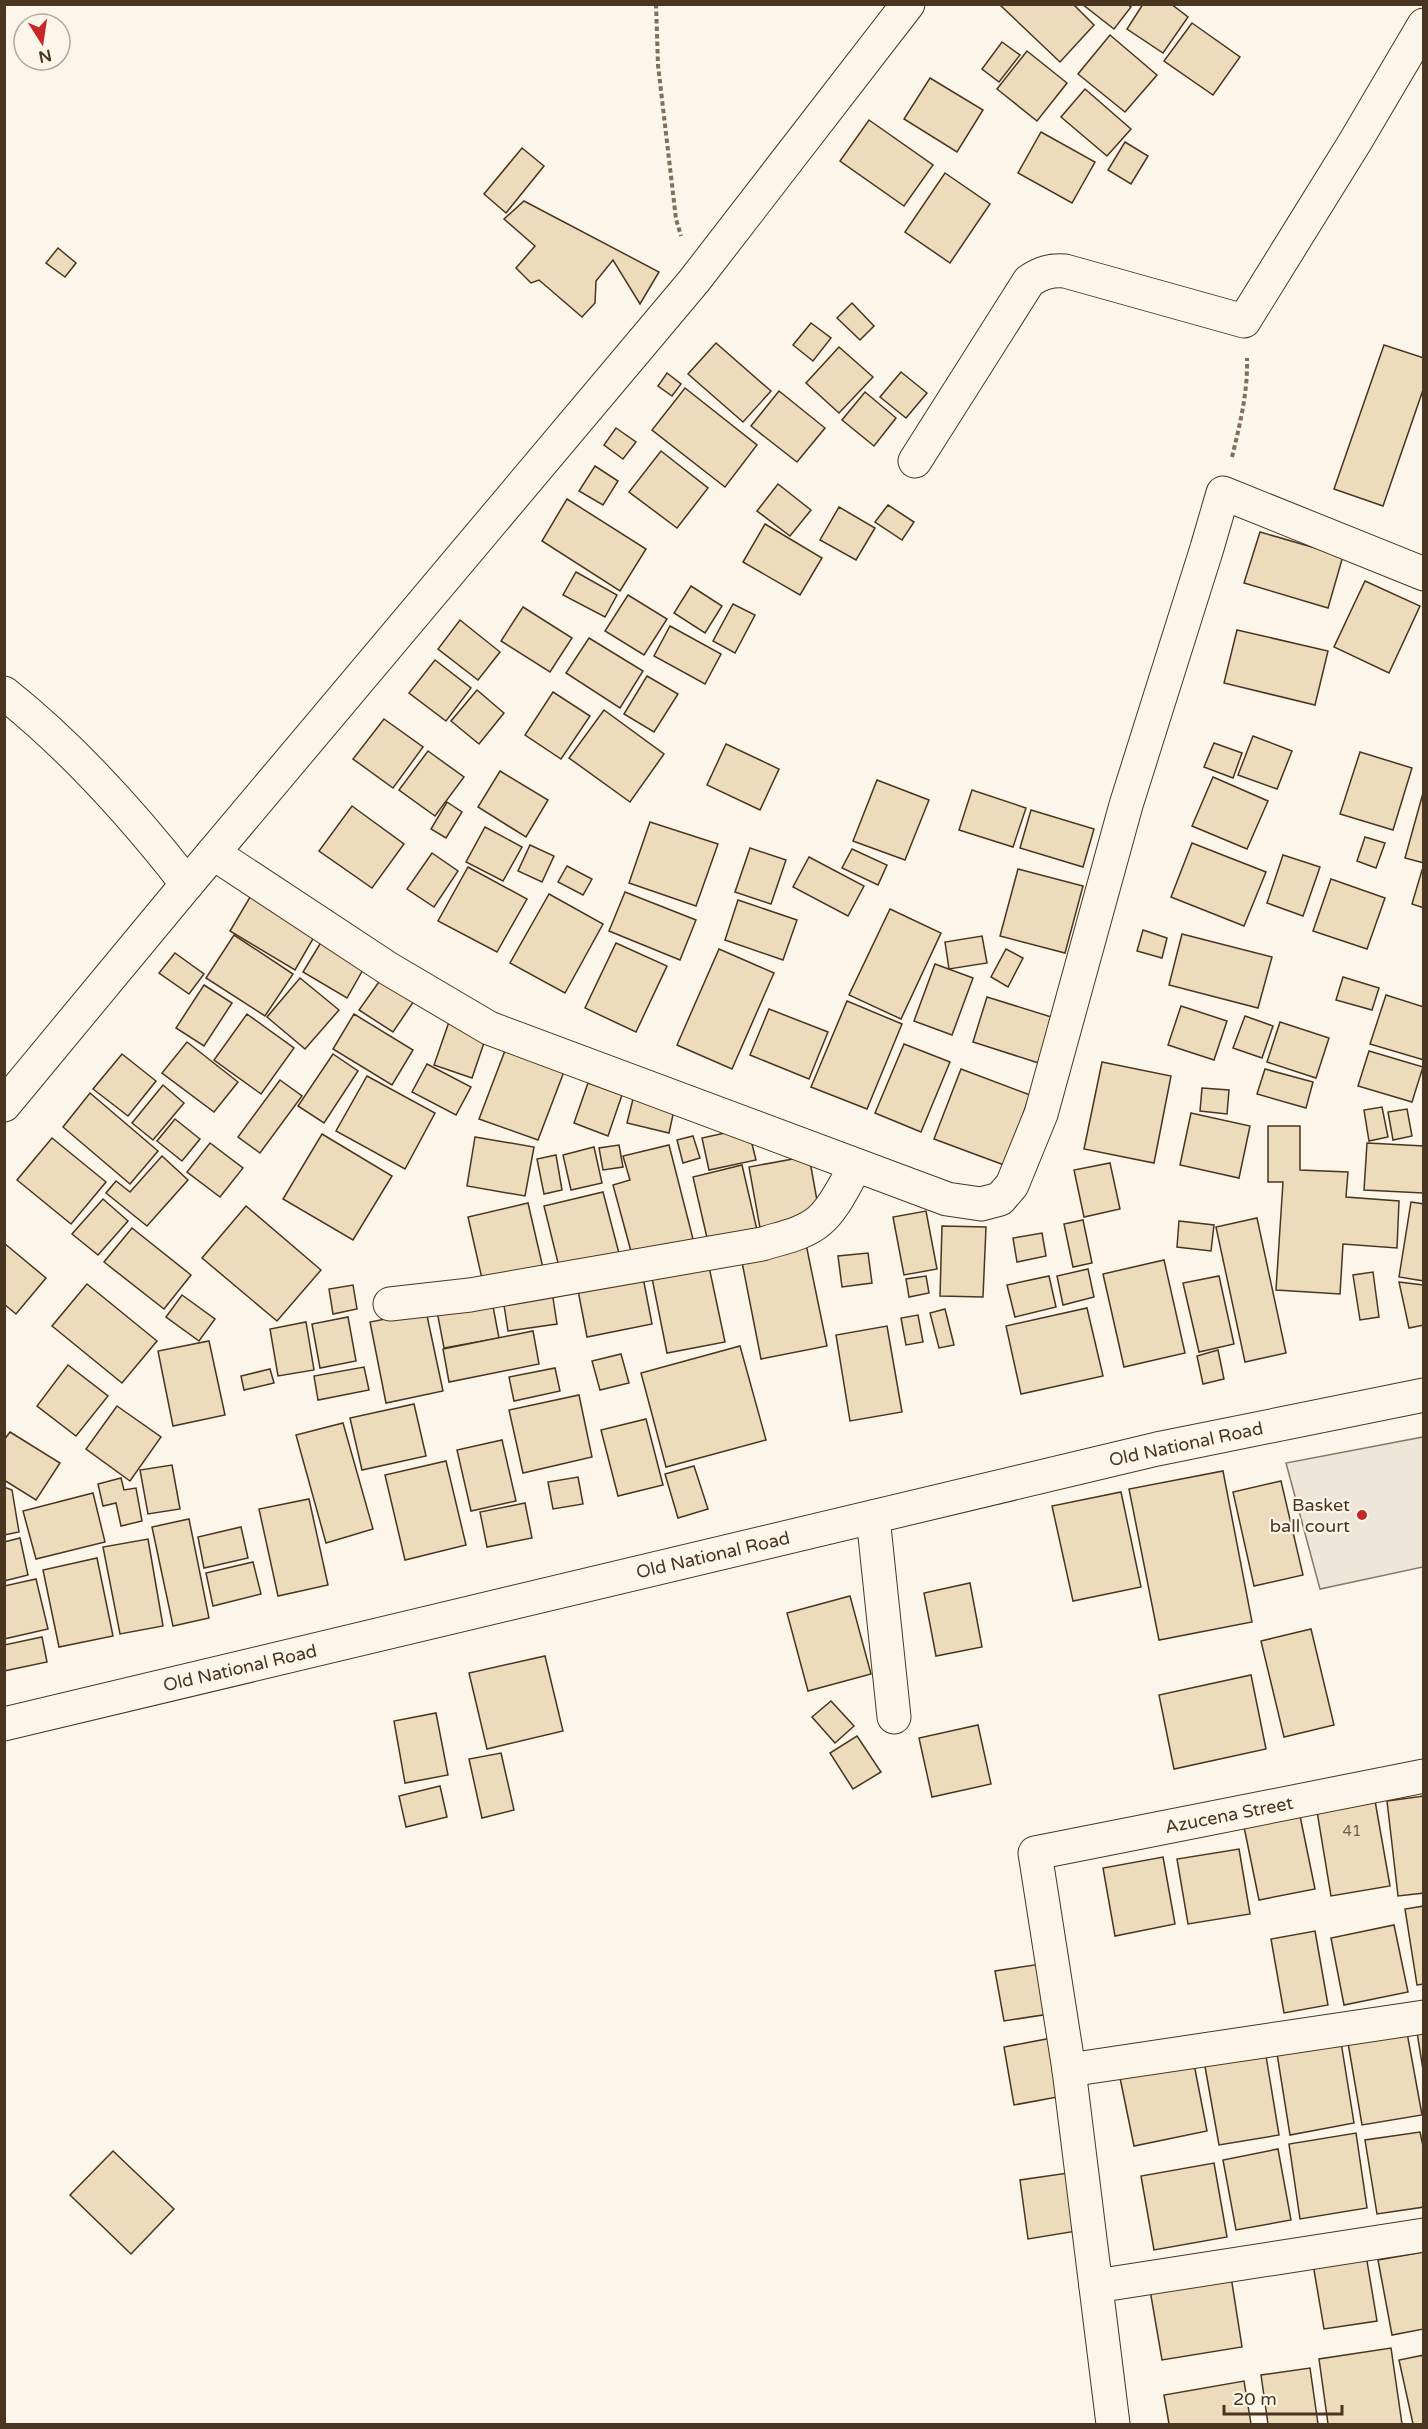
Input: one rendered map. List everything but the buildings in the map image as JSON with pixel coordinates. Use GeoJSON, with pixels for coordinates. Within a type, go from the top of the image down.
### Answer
{"type":"FeatureCollection","features":[{"type":"Feature","properties":{"kind":"street"},"geometry":{"type":"LineString","coordinates":[[4,1105],[694,281],[908,4]]}},
{"type":"Feature","properties":{"kind":"street"},"geometry":{"type":"LineString","coordinates":[[915,461],[1029,281],[1041,274],[1052,270],[1065,271],[1244,321],[1355,142],[1424,25]]}},
{"type":"Feature","properties":{"kind":"street"},"geometry":{"type":"LineString","coordinates":[[213,853],[389,969],[489,1028],[947,1199],[981,1204],[1000,1199],[1012,1185],[1041,1114],[1126,805],[1208,548],[1223,493],[1424,574]]}},
{"type":"Feature","properties":{"kind":"street"},"geometry":{"type":"LineString","coordinates":[[4,693],[91,774],[145,830],[187,884]]}},
{"type":"Feature","properties":{"kind":"street"},"geometry":{"type":"LineString","coordinates":[[390,1304],[515,1287],[762,1244],[795,1234],[819,1221],[831,1207],[856,1166]]}},
{"type":"Feature","properties":{"kind":"street","name":"Old National Road"},"geometry":{"type":"LineString","coordinates":[[4,1724],[1157,1449],[1424,1395]]}},
{"type":"Feature","properties":{"kind":"street"},"geometry":{"type":"LineString","coordinates":[[873,1516],[894,1717]]}},
{"type":"Feature","properties":{"kind":"street","name":"Azucena Street"},"geometry":{"type":"LineString","coordinates":[[1069,2070],[1035,1853],[1424,1776]]}},
{"type":"Feature","properties":{"kind":"street"},"geometry":{"type":"LineString","coordinates":[[1113,2424],[1069,2070],[1424,2017]]}},
{"type":"Feature","properties":{"kind":"street"},"geometry":{"type":"LineString","coordinates":[[1096,2286],[1424,2235]]}},
{"type":"Feature","properties":{"kind":"path"},"geometry":{"type":"LineString","coordinates":[[656,4],[658,65],[676,219],[694,281]]}},
{"type":"Feature","properties":{"kind":"path"},"geometry":{"type":"LineString","coordinates":[[1223,493],[1242,417],[1247,378],[1244,321]]}},
{"type":"Feature","properties":{"kind":"shaded area","name":"Basket ball court"},"geometry":{"type":"Polygon","coordinates":[[[1423,1437],[1423,1567],[1320,1589],[1286,1463],[1423,1437]]]}},
{"type":"Feature","properties":{"kind":"place","name":"Basket ball court"},"geometry":{"type":"Point","coordinates":[1362,1515]}}]}
